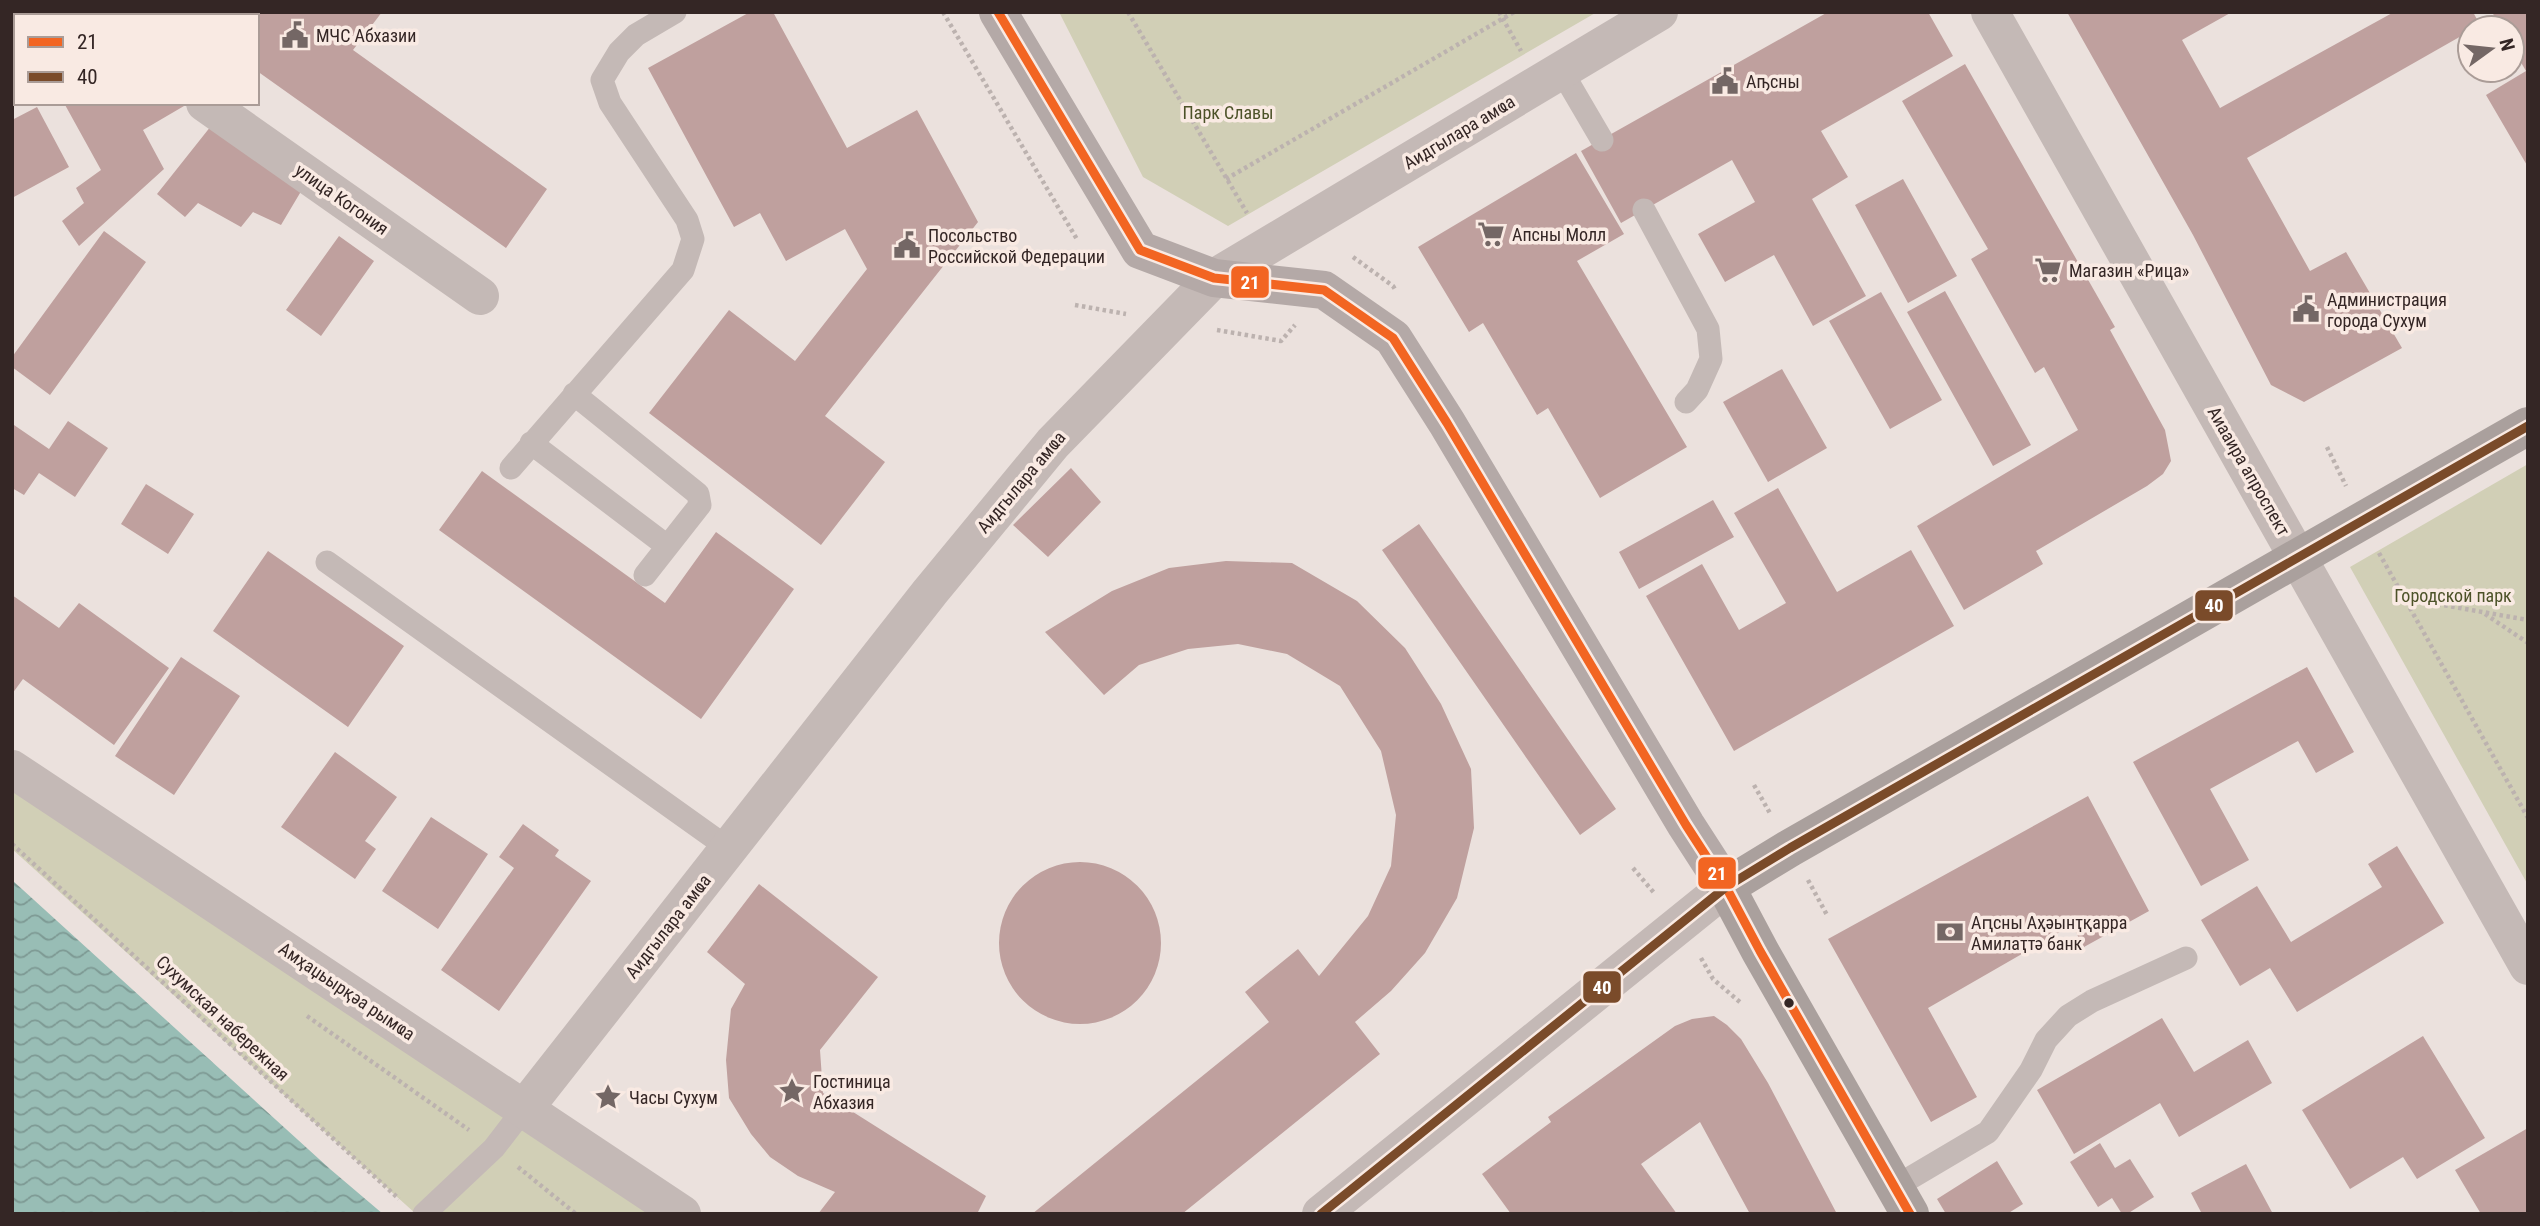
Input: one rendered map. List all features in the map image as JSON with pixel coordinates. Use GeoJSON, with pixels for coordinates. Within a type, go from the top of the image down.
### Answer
{"type":"FeatureCollection","features":[{"type":"Feature","properties":{"kind":"highway"},"geometry":{"type":"LineString","coordinates":[[1903,1200],[1726,887],[2528,426]]}},
{"type":"Feature","properties":{"kind":"main road"},"geometry":{"type":"LineString","coordinates":[[998,12],[1140,250],[1214,278],[1324,290],[1393,338],[1726,887]]}},
{"type":"Feature","properties":{"kind":"street","name":"Аидгылара амҩа"},"geometry":{"type":"LineString","coordinates":[[524,1109],[930,592],[1053,443],[1214,278],[1659,12]]}},
{"type":"Feature","properties":{"kind":"street","name":"Аиааира апроспект"},"geometry":{"type":"LineString","coordinates":[[1990,12],[2341,639],[2528,966]]}},
{"type":"Feature","properties":{"kind":"street","name":"улица Когония"},"geometry":{"type":"LineString","coordinates":[[208,105],[480,296]]}},
{"type":"Feature","properties":{"kind":"street","name":"Амҳаџьырқәа рымҩа"},"geometry":{"type":"LineString","coordinates":[[12,769],[681,1214]]}},
{"type":"Feature","properties":{"kind":"street"},"geometry":{"type":"LineString","coordinates":[[1321,1214],[1726,887]]}},
{"type":"Feature","properties":{"kind":"lane"},"geometry":{"type":"LineString","coordinates":[[511,468],[683,270],[693,239],[687,220],[610,103],[601,80],[619,52],[636,35],[675,12]]}},
{"type":"Feature","properties":{"kind":"lane"},"geometry":{"type":"LineString","coordinates":[[1562,71],[1602,140]]}},
{"type":"Feature","properties":{"kind":"lane"},"geometry":{"type":"LineString","coordinates":[[1644,210],[1708,329],[1711,359],[1698,390],[1686,402]]}},
{"type":"Feature","properties":{"kind":"lane"},"geometry":{"type":"LineString","coordinates":[[574,394],[698,494],[700,505],[645,575]]}},
{"type":"Feature","properties":{"kind":"lane"},"geometry":{"type":"LineString","coordinates":[[531,443],[667,546]]}},
{"type":"Feature","properties":{"kind":"lane"},"geometry":{"type":"LineString","coordinates":[[327,562],[729,848]]}},
{"type":"Feature","properties":{"kind":"lane"},"geometry":{"type":"LineString","coordinates":[[1903,1200],[1988,1132],[2031,1070],[2046,1040],[2068,1016],[2092,1001],[2186,958]]}},
{"type":"Feature","properties":{"kind":"lane"},"geometry":{"type":"LineString","coordinates":[[415,1209],[494,1148],[524,1109]]}},
{"type":"Feature","properties":{"kind":"path"},"geometry":{"type":"LineString","coordinates":[[943,12],[1078,241]]}},
{"type":"Feature","properties":{"kind":"path"},"geometry":{"type":"LineString","coordinates":[[1128,12],[1266,246]]}},
{"type":"Feature","properties":{"kind":"path"},"geometry":{"type":"LineString","coordinates":[[1226,179],[1514,12]]}},
{"type":"Feature","properties":{"kind":"path"},"geometry":{"type":"LineString","coordinates":[[2327,447],[2403,598],[2528,818]]}},
{"type":"Feature","properties":{"kind":"path"},"geometry":{"type":"LineString","coordinates":[[2403,598],[2528,620]]}},
{"type":"Feature","properties":{"kind":"path"},"geometry":{"type":"LineString","coordinates":[[2482,612],[2528,643]]}},
{"type":"Feature","properties":{"kind":"path","name":"Сухумская набережная"},"geometry":{"type":"LineString","coordinates":[[12,844],[415,1209]]}},
{"type":"Feature","properties":{"kind":"green space","name":"Парк Славы"},"geometry":{"type":"Polygon","coordinates":[[[1059,12],[1597,12],[1228,226],[1143,177],[1059,12]]]}},
{"type":"Feature","properties":{"kind":"green space","name":"Городской парк"},"geometry":{"type":"Polygon","coordinates":[[[2528,464],[2528,885],[2350,567],[2528,464]]]}},
{"type":"Feature","properties":{"kind":"green space"},"geometry":{"type":"Polygon","coordinates":[[[12,766],[651,1214],[416,1214],[12,849],[12,766]]]}},
{"type":"Feature","properties":{"kind":"water"},"geometry":{"type":"Polygon","coordinates":[[[12,880],[330,1169],[383,1214],[12,1214],[12,880]]]}},
{"type":"Feature","properties":{"kind":"building"},"geometry":{"type":"Polygon","coordinates":[[[382,12],[353,50],[547,189],[506,248],[259,72],[259,14],[198,14],[382,12]]]}},
{"type":"Feature","properties":{"kind":"building","name":"Посольство Российской Федерации"},"geometry":{"type":"Polygon","coordinates":[[[750,12],[773,12],[847,148],[917,110],[978,222],[825,416],[885,462],[821,545],[649,413],[729,310],[795,361],[867,269],[845,229],[786,261],[760,213],[734,227],[648,68],[750,12]]]}},
{"type":"Feature","properties":{"kind":"building"},"geometry":{"type":"Polygon","coordinates":[[[1828,12],[1928,12],[1953,56],[1821,131],[1848,177],[1812,199],[1866,296],[1813,326],[1774,255],[1725,282],[1698,234],[1755,202],[1732,160],[1621,223],[1581,151],[1828,12]]]}},
{"type":"Feature","properties":{"kind":"building"},"geometry":{"type":"Polygon","coordinates":[[[2067,12],[2232,12],[2182,40],[2220,108],[2394,12],[2473,12],[2474,14],[2456,14],[2456,39],[2247,158],[2310,271],[2346,252],[2402,348],[2304,402],[2271,385],[2193,235],[2067,12]]]}},
{"type":"Feature","properties":{"kind":"building"},"geometry":{"type":"Polygon","coordinates":[[[2492,12],[2528,12],[2528,167],[2486,95],[2504,84],[2526,84],[2526,14],[2492,12]]]}},
{"type":"Feature","properties":{"kind":"building"},"geometry":{"type":"Polygon","coordinates":[[[1965,64],[2115,327],[2110,330],[2165,430],[2171,461],[2163,474],[2147,486],[2036,551],[2043,564],[1964,610],[1917,526],[2078,430],[2044,367],[2035,373],[1971,259],[1988,249],[1902,101],[1965,64]]]}},
{"type":"Feature","properties":{"kind":"building"},"geometry":{"type":"Polygon","coordinates":[[[65,105],[184,106],[143,130],[164,169],[79,246],[62,221],[84,203],[76,188],[101,170],[65,105]]]}},
{"type":"Feature","properties":{"kind":"building"},"geometry":{"type":"Polygon","coordinates":[[[37,107],[69,167],[12,198],[12,120],[37,107]]]}},
{"type":"Feature","properties":{"kind":"building"},"geometry":{"type":"Polygon","coordinates":[[[211,126],[303,188],[281,225],[253,212],[241,227],[198,203],[185,217],[157,194],[211,126]]]}},
{"type":"Feature","properties":{"kind":"building"},"geometry":{"type":"Polygon","coordinates":[[[1576,153],[1624,234],[1577,261],[1687,447],[1600,498],[1548,408],[1537,415],[1483,323],[1469,332],[1418,247],[1576,153]]]}},
{"type":"Feature","properties":{"kind":"building"},"geometry":{"type":"Polygon","coordinates":[[[1903,179],[1957,276],[1908,303],[1855,205],[1903,179]]]}},
{"type":"Feature","properties":{"kind":"building"},"geometry":{"type":"Polygon","coordinates":[[[104,231],[146,262],[50,395],[12,367],[12,357],[104,231]]]}},
{"type":"Feature","properties":{"kind":"building"},"geometry":{"type":"Polygon","coordinates":[[[339,236],[374,261],[321,336],[286,310],[339,236]]]}},
{"type":"Feature","properties":{"kind":"building"},"geometry":{"type":"Polygon","coordinates":[[[1945,291],[2031,445],[1993,466],[1907,312],[1945,291]]]}},
{"type":"Feature","properties":{"kind":"building"},"geometry":{"type":"Polygon","coordinates":[[[1881,292],[1942,400],[1890,429],[1829,321],[1881,292]]]}},
{"type":"Feature","properties":{"kind":"building"},"geometry":{"type":"Polygon","coordinates":[[[1782,369],[1827,448],[1768,482],[1723,402],[1782,369]]]}},
{"type":"Feature","properties":{"kind":"building"},"geometry":{"type":"Polygon","coordinates":[[[68,421],[108,448],[75,497],[39,473],[24,495],[12,488],[14,425],[49,449],[68,421]]]}},
{"type":"Feature","properties":{"kind":"building"},"geometry":{"type":"Polygon","coordinates":[[[1071,468],[1101,502],[1048,557],[1013,525],[1071,468]]]}},
{"type":"Feature","properties":{"kind":"building"},"geometry":{"type":"Polygon","coordinates":[[[482,471],[665,603],[716,532],[794,589],[701,719],[439,530],[482,471]]]}},
{"type":"Feature","properties":{"kind":"building"},"geometry":{"type":"Polygon","coordinates":[[[146,484],[194,514],[168,554],[121,524],[146,484]]]}},
{"type":"Feature","properties":{"kind":"building"},"geometry":{"type":"Polygon","coordinates":[[[1778,488],[1837,592],[1911,550],[1954,626],[1734,751],[1646,596],[1702,564],[1739,630],[1786,603],[1734,513],[1778,488]]]}},
{"type":"Feature","properties":{"kind":"building"},"geometry":{"type":"Polygon","coordinates":[[[1713,500],[1734,537],[1639,589],[1619,552],[1713,500]]]}},
{"type":"Feature","properties":{"kind":"building"},"geometry":{"type":"Polygon","coordinates":[[[1419,524],[1616,809],[1580,835],[1382,550],[1419,524]]]}},
{"type":"Feature","properties":{"kind":"building"},"geometry":{"type":"Polygon","coordinates":[[[268,551],[404,646],[348,727],[213,631],[268,551]]]}},
{"type":"Feature","properties":{"kind":"building"},"geometry":{"type":"Polygon","coordinates":[[[1226,561],[1292,563],[1357,601],[1405,648],[1441,704],[1471,769],[1474,828],[1457,898],[1425,953],[1391,991],[1355,1022],[1380,1054],[1182,1214],[1032,1214],[1269,1022],[1245,992],[1298,949],[1319,976],[1368,916],[1391,866],[1396,815],[1381,751],[1340,686],[1287,654],[1238,644],[1188,649],[1139,665],[1104,695],[1045,632],[1112,591],[1169,568],[1226,561]]]}},
{"type":"Feature","properties":{"kind":"building"},"geometry":{"type":"Polygon","coordinates":[[[12,595],[59,628],[79,603],[169,668],[114,745],[23,679],[12,694],[12,595]]]}},
{"type":"Feature","properties":{"kind":"building"},"geometry":{"type":"Polygon","coordinates":[[[181,657],[240,696],[174,795],[115,756],[181,657]]]}},
{"type":"Feature","properties":{"kind":"building"},"geometry":{"type":"Polygon","coordinates":[[[2307,667],[2354,752],[2316,773],[2298,741],[2210,789],[2249,860],[2201,886],[2133,762],[2307,667]]]}},
{"type":"Feature","properties":{"kind":"building"},"geometry":{"type":"Polygon","coordinates":[[[335,752],[397,797],[365,841],[376,849],[355,879],[281,827],[335,752]]]}},
{"type":"Feature","properties":{"kind":"building","name":"Аԥсны Аҳәынҭқарра Амилаҭтә банк"},"geometry":{"type":"Polygon","coordinates":[[[2088,796],[2149,911],[2084,947],[2072,925],[1928,1008],[1977,1097],[1931,1122],[1828,939],[2088,796]]]}},
{"type":"Feature","properties":{"kind":"building"},"geometry":{"type":"Polygon","coordinates":[[[431,817],[488,854],[438,929],[382,891],[431,817]]]}},
{"type":"Feature","properties":{"kind":"building"},"geometry":{"type":"Polygon","coordinates":[[[523,824],[559,850],[555,856],[591,881],[499,1011],[441,970],[514,868],[499,857],[523,824]]]}},
{"type":"Feature","properties":{"kind":"building"},"geometry":{"type":"Polygon","coordinates":[[[2397,846],[2444,923],[2297,1012],[2270,968],[2240,986],[2201,920],[2257,886],[2291,942],[2382,887],[2368,864],[2397,846]]]}},
{"type":"Feature","properties":{"kind":"building"},"geometry":{"type":"Polygon","coordinates":[[[1080,862],[1111,868],[1137,886],[1155,912],[1161,943],[1155,974],[1137,1000],[1111,1018],[1080,1024],[1049,1018],[1023,1000],[1005,974],[999,943],[1005,912],[1023,886],[1049,868],[1080,862]]]}},
{"type":"Feature","properties":{"kind":"building"},"geometry":{"type":"Polygon","coordinates":[[[759,884],[878,977],[820,1050],[823,1093],[986,1196],[977,1214],[818,1214],[835,1192],[798,1176],[770,1157],[751,1134],[729,1098],[726,1060],[731,1009],[745,984],[707,952],[759,884]]]}},
{"type":"Feature","properties":{"kind":"building"},"geometry":{"type":"Polygon","coordinates":[[[1714,1016],[1741,1039],[1768,1083],[1837,1214],[1750,1214],[1700,1122],[1641,1164],[1677,1214],[1511,1214],[1482,1174],[1551,1122],[1548,1117],[1675,1026],[1692,1019],[1714,1016]]]}},
{"type":"Feature","properties":{"kind":"building"},"geometry":{"type":"Polygon","coordinates":[[[2162,1018],[2194,1072],[2248,1040],[2272,1083],[2179,1137],[2160,1103],[2074,1154],[2037,1090],[2162,1018]]]}},
{"type":"Feature","properties":{"kind":"building"},"geometry":{"type":"Polygon","coordinates":[[[2423,1036],[2485,1138],[2417,1179],[2403,1157],[2350,1189],[2302,1110],[2423,1036]]]}},
{"type":"Feature","properties":{"kind":"building"},"geometry":{"type":"Polygon","coordinates":[[[2528,1128],[2528,1214],[2481,1214],[2455,1170],[2528,1128]]]}},
{"type":"Feature","properties":{"kind":"building"},"geometry":{"type":"Polygon","coordinates":[[[2100,1143],[2115,1168],[2130,1159],[2154,1197],[2127,1214],[2122,1214],[2112,1198],[2098,1207],[2070,1162],[2100,1143]]]}},
{"type":"Feature","properties":{"kind":"building"},"geometry":{"type":"Polygon","coordinates":[[[1997,1161],[2023,1204],[2007,1214],[1946,1214],[1937,1199],[1997,1161]]]}},
{"type":"Feature","properties":{"kind":"building"},"geometry":{"type":"Polygon","coordinates":[[[2246,1164],[2273,1214],[2202,1214],[2191,1193],[2246,1164]]]}},
{"type":"Feature","properties":{"kind":"transit line","name":"21"},"geometry":{"type":"LineString","coordinates":[[998,12],[1140,250],[1214,278],[1324,290],[1393,338],[1726,887],[1910,1214]]}},
{"type":"Feature","properties":{"kind":"transit line","name":"40"},"geometry":{"type":"LineString","coordinates":[[1321,1214],[1726,887],[2528,426]]}},
{"type":"Feature","properties":{"kind":"place","name":"МЧС Абхазии"},"geometry":{"type":"Point","coordinates":[295,35]}},
{"type":"Feature","properties":{"kind":"place","name":"Аҧсны"},"geometry":{"type":"Point","coordinates":[1725,81]}},
{"type":"Feature","properties":{"kind":"place","name":"Апсны Молл"},"geometry":{"type":"Point","coordinates":[1491,234]}},
{"type":"Feature","properties":{"kind":"place","name":"Посольство Российской Федерации"},"geometry":{"type":"Point","coordinates":[907,245]}},
{"type":"Feature","properties":{"kind":"place","name":"Магазин «Рица»"},"geometry":{"type":"Point","coordinates":[2048,270]}},
{"type":"Feature","properties":{"kind":"place","name":"Администрация города Сухум"},"geometry":{"type":"Point","coordinates":[2306,309]}},
{"type":"Feature","properties":{"kind":"place","name":"Аԥсны Аҳәынҭқарра Амилаҭтә банк"},"geometry":{"type":"Point","coordinates":[1950,932]}},
{"type":"Feature","properties":{"kind":"place","name":"Гостиница Абхазия"},"geometry":{"type":"Point","coordinates":[792,1091]}},
{"type":"Feature","properties":{"kind":"place","name":"Часы Сухум"},"geometry":{"type":"Point","coordinates":[608,1097]}}]}
